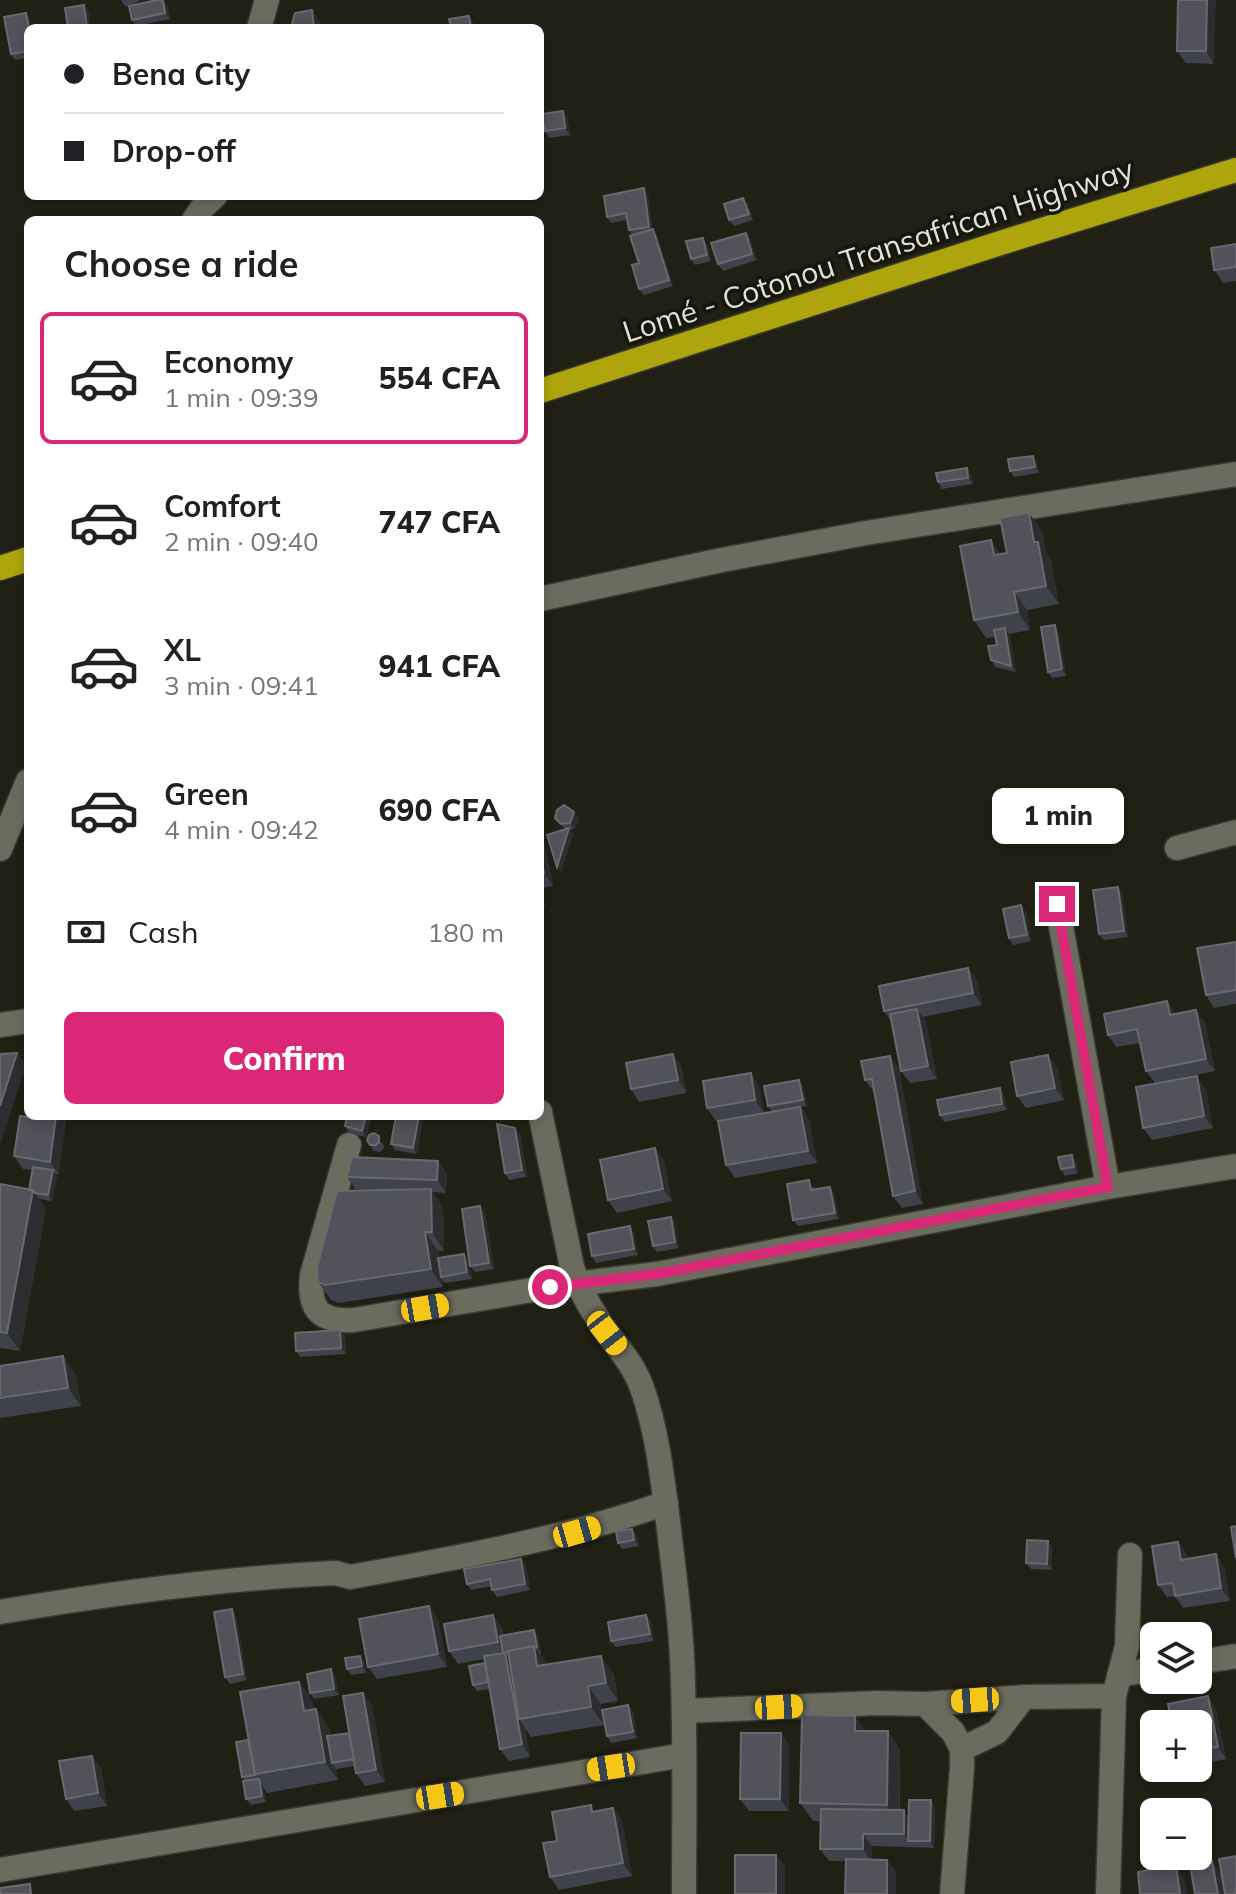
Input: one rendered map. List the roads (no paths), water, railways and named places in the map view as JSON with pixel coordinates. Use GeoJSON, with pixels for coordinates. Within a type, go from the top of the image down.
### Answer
{"type":"FeatureCollection","features":[{"type":"Feature","properties":{"kind":"highway","name":"Lomé - Cotonou Transafrican Highway"},"geometry":{"type":"LineString","coordinates":[[544,390],[1236,170]]}},
{"type":"Feature","properties":{"kind":"highway"},"geometry":{"type":"LineString","coordinates":[[0,568],[24,560]]}},
{"type":"Feature","properties":{"kind":"street"},"geometry":{"type":"LineString","coordinates":[[260,24],[267,0]]}},
{"type":"Feature","properties":{"kind":"street"},"geometry":{"type":"LineString","coordinates":[[197,216],[211,200]]}},
{"type":"Feature","properties":{"kind":"street"},"geometry":{"type":"LineString","coordinates":[[544,598],[866,533],[1236,474]]}},
{"type":"Feature","properties":{"kind":"street"},"geometry":{"type":"LineString","coordinates":[[0,849],[24,791]]}},
{"type":"Feature","properties":{"kind":"street"},"geometry":{"type":"LineString","coordinates":[[1177,848],[1236,832]]}},
{"type":"Feature","properties":{"kind":"street"},"geometry":{"type":"LineString","coordinates":[[1057,904],[1108,1187]]}},
{"type":"Feature","properties":{"kind":"street"},"geometry":{"type":"LineString","coordinates":[[0,1025],[24,1022]]}},
{"type":"Feature","properties":{"kind":"street"},"geometry":{"type":"LineString","coordinates":[[542,1120],[572,1267],[596,1316],[623,1352],[641,1386],[653,1426],[678,1604],[684,1711],[684,1894]]}},
{"type":"Feature","properties":{"kind":"street"},"geometry":{"type":"LineString","coordinates":[[349,1145],[311,1287],[313,1305],[317,1311],[338,1321],[578,1282],[657,1274],[1108,1187],[1236,1166]]}},
{"type":"Feature","properties":{"kind":"street"},"geometry":{"type":"LineString","coordinates":[[0,1612],[138,1590],[239,1579],[336,1573],[350,1577],[577,1532],[666,1503]]}},
{"type":"Feature","properties":{"kind":"street"},"geometry":{"type":"LineString","coordinates":[[1108,1894],[1117,1685],[1127,1646],[1130,1555]]}},
{"type":"Feature","properties":{"kind":"street"},"geometry":{"type":"LineString","coordinates":[[1212,1660],[1236,1656]]}},
{"type":"Feature","properties":{"kind":"street"},"geometry":{"type":"LineString","coordinates":[[684,1711],[925,1704],[1024,1697],[1117,1685],[1140,1675]]}},
{"type":"Feature","properties":{"kind":"street"},"geometry":{"type":"LineString","coordinates":[[962,1749],[997,1732],[1024,1697]]}},
{"type":"Feature","properties":{"kind":"street"},"geometry":{"type":"LineString","coordinates":[[925,1704],[953,1732],[962,1749],[952,1894]]}},
{"type":"Feature","properties":{"kind":"street"},"geometry":{"type":"LineString","coordinates":[[0,1870],[684,1755]]}}]}
